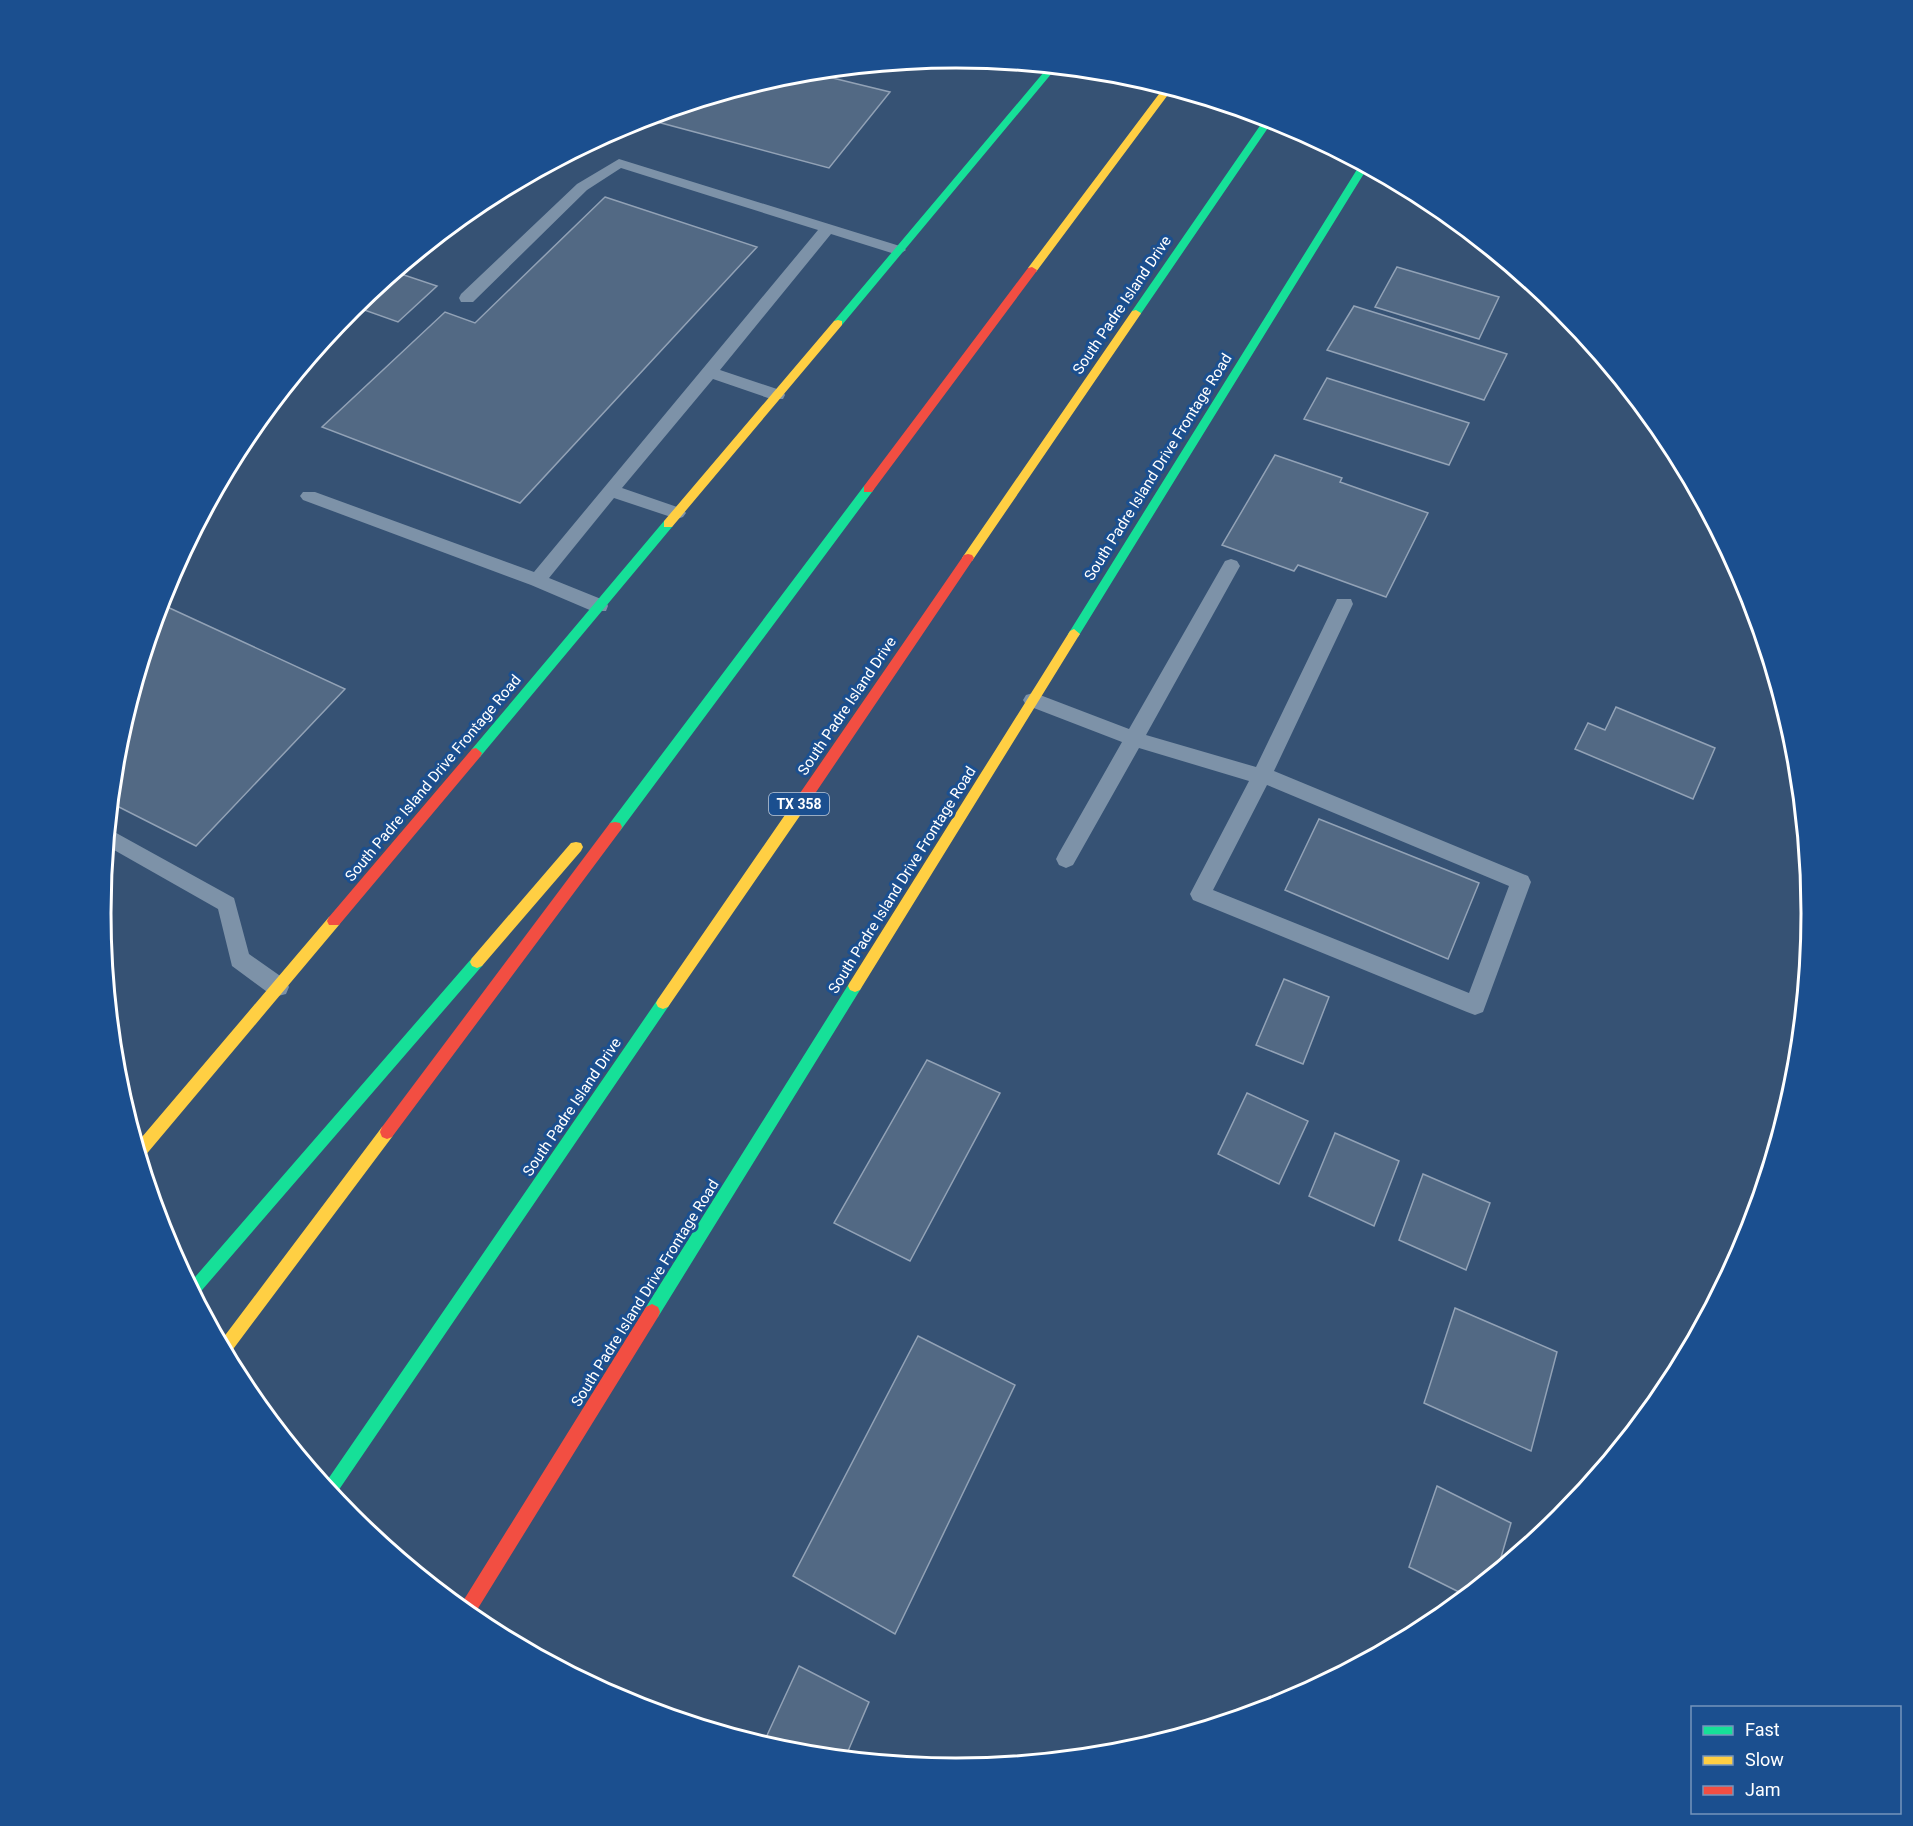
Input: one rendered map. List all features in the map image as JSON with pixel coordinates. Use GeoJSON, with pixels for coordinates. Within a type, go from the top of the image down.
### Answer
{"type":"FeatureCollection","features":[{"type":"Feature","properties":{"kind":"main road","name":"South Padre Island Drive Frontage Road"},"geometry":{"type":"LineString","coordinates":[[144,1146],[1048,73]]}},
{"type":"Feature","properties":{"kind":"main road"},"geometry":{"type":"LineString","coordinates":[[229,1344],[1164,94]]}},
{"type":"Feature","properties":{"kind":"main road","name":"South Padre Island Drive"},"geometry":{"type":"LineString","coordinates":[[334,1484],[1264,126]]}},
{"type":"Feature","properties":{"kind":"main road","name":"South Padre Island Drive Frontage Road"},"geometry":{"type":"LineString","coordinates":[[471,1604],[1361,171]]}},
{"type":"Feature","properties":{"kind":"main road"},"geometry":{"type":"LineString","coordinates":[[619,798],[766,628]]}},
{"type":"Feature","properties":{"kind":"main road"},"geometry":{"type":"LineString","coordinates":[[197,1286],[588,834]]}},
{"type":"Feature","properties":{"kind":"lane"},"geometry":{"type":"LineString","coordinates":[[467,298],[582,187],[620,163],[898,250]]}},
{"type":"Feature","properties":{"kind":"lane"},"geometry":{"type":"LineString","coordinates":[[537,580],[829,227]]}},
{"type":"Feature","properties":{"kind":"lane"},"geometry":{"type":"LineString","coordinates":[[710,372],[777,394]]}},
{"type":"Feature","properties":{"kind":"lane"},"geometry":{"type":"LineString","coordinates":[[611,491],[677,513]]}},
{"type":"Feature","properties":{"kind":"lane"},"geometry":{"type":"LineString","coordinates":[[309,496],[537,580],[599,606]]}},
{"type":"Feature","properties":{"kind":"lane"},"geometry":{"type":"LineString","coordinates":[[1066,860],[1231,566]]}},
{"type":"Feature","properties":{"kind":"lane"},"geometry":{"type":"LineString","coordinates":[[1033,700],[1210,765],[1262,776],[1278,780],[1521,882],[1475,1005],[1200,894],[1262,776],[1344,604]]}},
{"type":"Feature","properties":{"kind":"lane"},"geometry":{"type":"LineString","coordinates":[[115,841],[227,904],[240,959],[278,987]]}},
{"type":"Feature","properties":{"kind":"building"},"geometry":{"type":"Polygon","coordinates":[[[831,78],[890,92],[829,168],[658,122],[738,96],[831,78]]]}},
{"type":"Feature","properties":{"kind":"building"},"geometry":{"type":"Polygon","coordinates":[[[605,197],[757,247],[520,503],[322,427],[445,312],[475,323],[605,197]]]}},
{"type":"Feature","properties":{"kind":"building"},"geometry":{"type":"Polygon","coordinates":[[[1397,267],[1499,297],[1479,339],[1375,307],[1397,267]]]}},
{"type":"Feature","properties":{"kind":"building"},"geometry":{"type":"Polygon","coordinates":[[[402,274],[437,286],[398,322],[364,310],[402,274]]]}},
{"type":"Feature","properties":{"kind":"building"},"geometry":{"type":"Polygon","coordinates":[[[1354,306],[1507,354],[1484,400],[1327,350],[1354,306]]]}},
{"type":"Feature","properties":{"kind":"building"},"geometry":{"type":"Polygon","coordinates":[[[1327,378],[1469,423],[1449,465],[1304,419],[1327,378]]]}},
{"type":"Feature","properties":{"kind":"building"},"geometry":{"type":"Polygon","coordinates":[[[1275,455],[1342,478],[1340,482],[1428,513],[1386,597],[1298,565],[1294,571],[1222,545],[1275,455]]]}},
{"type":"Feature","properties":{"kind":"building"},"geometry":{"type":"Polygon","coordinates":[[[168,607],[345,689],[196,846],[118,806],[127,748],[140,694],[168,607]]]}},
{"type":"Feature","properties":{"kind":"building"},"geometry":{"type":"Polygon","coordinates":[[[1616,707],[1715,748],[1693,799],[1575,749],[1588,723],[1605,730],[1616,707]]]}},
{"type":"Feature","properties":{"kind":"building"},"geometry":{"type":"Polygon","coordinates":[[[1319,819],[1479,883],[1448,959],[1285,890],[1319,819]]]}},
{"type":"Feature","properties":{"kind":"building"},"geometry":{"type":"Polygon","coordinates":[[[1284,979],[1329,997],[1303,1064],[1256,1045],[1284,979]]]}},
{"type":"Feature","properties":{"kind":"building"},"geometry":{"type":"Polygon","coordinates":[[[927,1060],[1000,1093],[910,1261],[834,1223],[927,1060]]]}},
{"type":"Feature","properties":{"kind":"building"},"geometry":{"type":"Polygon","coordinates":[[[1247,1093],[1308,1121],[1279,1184],[1218,1154],[1247,1093]]]}},
{"type":"Feature","properties":{"kind":"building"},"geometry":{"type":"Polygon","coordinates":[[[1335,1133],[1399,1161],[1374,1226],[1309,1196],[1335,1133]]]}},
{"type":"Feature","properties":{"kind":"building"},"geometry":{"type":"Polygon","coordinates":[[[1423,1174],[1490,1203],[1466,1270],[1399,1240],[1423,1174]]]}},
{"type":"Feature","properties":{"kind":"building"},"geometry":{"type":"Polygon","coordinates":[[[1455,1308],[1557,1352],[1531,1451],[1424,1403],[1455,1308]]]}},
{"type":"Feature","properties":{"kind":"building"},"geometry":{"type":"Polygon","coordinates":[[[918,1336],[1015,1385],[895,1634],[793,1576],[918,1336]]]}},
{"type":"Feature","properties":{"kind":"building"},"geometry":{"type":"Polygon","coordinates":[[[1437,1486],[1511,1523],[1500,1560],[1459,1592],[1409,1567],[1437,1486]]]}},
{"type":"Feature","properties":{"kind":"building"},"geometry":{"type":"Polygon","coordinates":[[[799,1666],[869,1702],[848,1751],[767,1736],[799,1666]]]}},
{"type":"Feature","properties":{"kind":"traffic: fast"},"geometry":{"type":"LineString","coordinates":[[838,323],[1048,73]]}},
{"type":"Feature","properties":{"kind":"traffic: fast"},"geometry":{"type":"LineString","coordinates":[[1136,313],[1264,126]]}},
{"type":"Feature","properties":{"kind":"traffic: fast"},"geometry":{"type":"LineString","coordinates":[[1074,634],[1361,171]]}},
{"type":"Feature","properties":{"kind":"traffic: fast"},"geometry":{"type":"LineString","coordinates":[[615,827],[868,489]]}},
{"type":"Feature","properties":{"kind":"traffic: fast"},"geometry":{"type":"LineString","coordinates":[[476,753],[668,524]]}},
{"type":"Feature","properties":{"kind":"traffic: fast"},"geometry":{"type":"LineString","coordinates":[[197,1286],[477,962]]}},
{"type":"Feature","properties":{"kind":"traffic: fast"},"geometry":{"type":"LineString","coordinates":[[652,1312],[855,986]]}},
{"type":"Feature","properties":{"kind":"traffic: fast"},"geometry":{"type":"LineString","coordinates":[[334,1484],[663,1003]]}},
{"type":"Feature","properties":{"kind":"traffic: slow"},"geometry":{"type":"LineString","coordinates":[[1032,270],[1164,94]]}},
{"type":"Feature","properties":{"kind":"traffic: slow"},"geometry":{"type":"LineString","coordinates":[[968,558],[1136,313]]}},
{"type":"Feature","properties":{"kind":"traffic: slow"},"geometry":{"type":"LineString","coordinates":[[668,524],[838,323]]}},
{"type":"Feature","properties":{"kind":"traffic: slow"},"geometry":{"type":"LineString","coordinates":[[855,986],[1074,634]]}},
{"type":"Feature","properties":{"kind":"traffic: slow"},"geometry":{"type":"LineString","coordinates":[[663,1003],[803,800]]}},
{"type":"Feature","properties":{"kind":"traffic: slow"},"geometry":{"type":"LineString","coordinates":[[477,962],[576,847]]}},
{"type":"Feature","properties":{"kind":"traffic: slow"},"geometry":{"type":"LineString","coordinates":[[144,1146],[334,921]]}},
{"type":"Feature","properties":{"kind":"traffic: slow"},"geometry":{"type":"LineString","coordinates":[[229,1344],[387,1132]]}},
{"type":"Feature","properties":{"kind":"traffic: jam"},"geometry":{"type":"LineString","coordinates":[[868,489],[1032,270]]}},
{"type":"Feature","properties":{"kind":"traffic: jam"},"geometry":{"type":"LineString","coordinates":[[803,800],[968,558]]}},
{"type":"Feature","properties":{"kind":"traffic: jam"},"geometry":{"type":"LineString","coordinates":[[334,921],[476,753]]}},
{"type":"Feature","properties":{"kind":"traffic: jam"},"geometry":{"type":"LineString","coordinates":[[387,1132],[615,827]]}},
{"type":"Feature","properties":{"kind":"traffic: jam"},"geometry":{"type":"LineString","coordinates":[[471,1604],[652,1312]]}}]}
